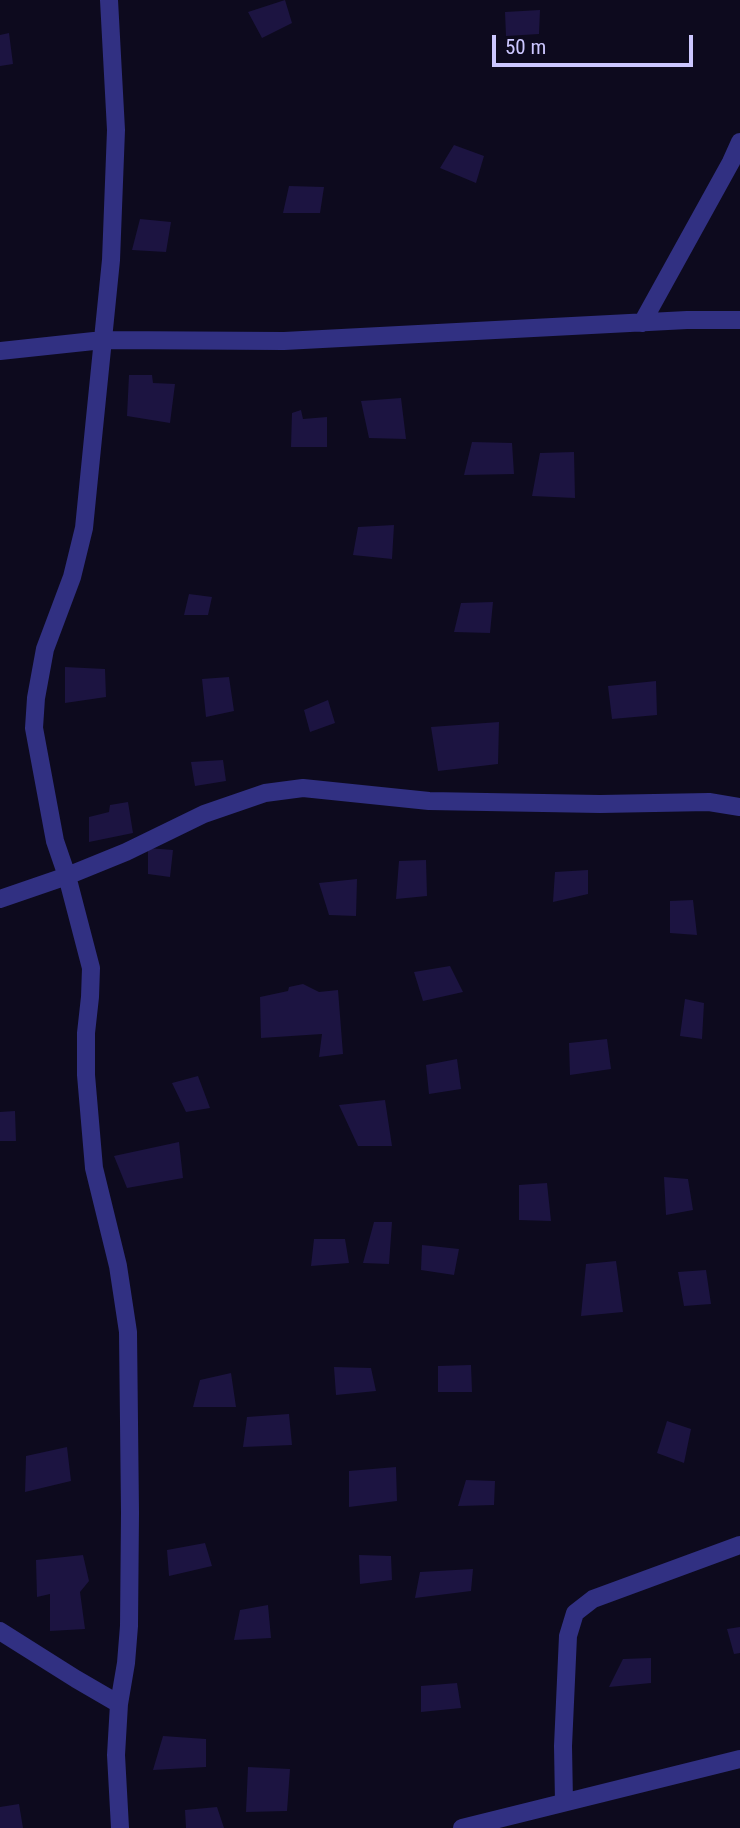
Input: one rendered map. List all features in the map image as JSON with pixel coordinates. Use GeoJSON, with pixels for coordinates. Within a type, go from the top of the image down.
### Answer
{"type":"FeatureCollection","features":[{"type":"Feature","properties":{"kind":"street"},"geometry":{"type":"LineString","coordinates":[[109,0],[116,130],[111,260],[84,528],[72,577],[45,649],[36,698],[34,728],[55,841],[92,968],[86,1033],[86,1074],[94,1168],[118,1266],[128,1332],[129,1626],[119,1704],[116,1755],[120,1828]]}},
{"type":"Feature","properties":{"kind":"street"},"geometry":{"type":"LineString","coordinates":[[642,323],[740,142]]}},
{"type":"Feature","properties":{"kind":"street"},"geometry":{"type":"LineString","coordinates":[[0,351],[103,340],[284,341],[740,320]]}},
{"type":"Feature","properties":{"kind":"street"},"geometry":{"type":"LineString","coordinates":[[0,899],[67,876],[126,852],[204,814],[265,793],[303,789],[429,801],[600,804],[709,802],[740,807]]}},
{"type":"Feature","properties":{"kind":"street"},"geometry":{"type":"LineString","coordinates":[[564,1802],[563,1746],[568,1636],[575,1613],[593,1599],[740,1545]]}},
{"type":"Feature","properties":{"kind":"street"},"geometry":{"type":"LineString","coordinates":[[0,1631],[119,1704]]}},
{"type":"Feature","properties":{"kind":"street"},"geometry":{"type":"LineString","coordinates":[[461,1828],[740,1759]]}},
{"type":"Feature","properties":{"kind":"street"},"geometry":{"type":"LineString","coordinates":[[519,1828],[528,1811]]}},
{"type":"Feature","properties":{"kind":"building"},"geometry":{"type":"Polygon","coordinates":[[[285,0],[292,23],[262,38],[248,12],[285,0]]]}},
{"type":"Feature","properties":{"kind":"building"},"geometry":{"type":"Polygon","coordinates":[[[540,10],[539,34],[506,36],[505,12],[540,10]]]}},
{"type":"Feature","properties":{"kind":"building"},"geometry":{"type":"Polygon","coordinates":[[[9,33],[13,64],[0,66],[0,35],[9,33]]]}},
{"type":"Feature","properties":{"kind":"building"},"geometry":{"type":"Polygon","coordinates":[[[454,145],[484,156],[476,183],[440,168],[454,145]]]}},
{"type":"Feature","properties":{"kind":"building"},"geometry":{"type":"Polygon","coordinates":[[[289,186],[324,187],[320,213],[283,213],[289,186]]]}},
{"type":"Feature","properties":{"kind":"building"},"geometry":{"type":"Polygon","coordinates":[[[140,219],[171,222],[166,252],[132,250],[140,219]]]}},
{"type":"Feature","properties":{"kind":"building"},"geometry":{"type":"Polygon","coordinates":[[[129,375],[152,375],[153,383],[175,384],[170,423],[127,416],[129,375]]]}},
{"type":"Feature","properties":{"kind":"building"},"geometry":{"type":"Polygon","coordinates":[[[401,398],[406,439],[369,438],[361,401],[401,398]]]}},
{"type":"Feature","properties":{"kind":"building"},"geometry":{"type":"Polygon","coordinates":[[[301,410],[303,419],[327,417],[327,447],[291,447],[292,413],[301,410]]]}},
{"type":"Feature","properties":{"kind":"building"},"geometry":{"type":"Polygon","coordinates":[[[472,442],[512,443],[514,474],[464,475],[472,442]]]}},
{"type":"Feature","properties":{"kind":"building"},"geometry":{"type":"Polygon","coordinates":[[[574,452],[575,498],[532,496],[540,453],[574,452]]]}},
{"type":"Feature","properties":{"kind":"building"},"geometry":{"type":"Polygon","coordinates":[[[394,525],[392,559],[353,555],[358,527],[394,525]]]}},
{"type":"Feature","properties":{"kind":"building"},"geometry":{"type":"Polygon","coordinates":[[[189,594],[212,597],[208,615],[184,615],[189,594]]]}},
{"type":"Feature","properties":{"kind":"building"},"geometry":{"type":"Polygon","coordinates":[[[493,602],[490,633],[454,632],[461,603],[493,602]]]}},
{"type":"Feature","properties":{"kind":"building"},"geometry":{"type":"Polygon","coordinates":[[[65,667],[105,669],[106,697],[65,703],[65,667]]]}},
{"type":"Feature","properties":{"kind":"building"},"geometry":{"type":"Polygon","coordinates":[[[229,677],[234,711],[206,717],[202,679],[229,677]]]}},
{"type":"Feature","properties":{"kind":"building"},"geometry":{"type":"Polygon","coordinates":[[[656,681],[657,715],[612,719],[608,686],[656,681]]]}},
{"type":"Feature","properties":{"kind":"building"},"geometry":{"type":"Polygon","coordinates":[[[328,700],[335,723],[310,732],[304,710],[328,700]]]}},
{"type":"Feature","properties":{"kind":"building"},"geometry":{"type":"Polygon","coordinates":[[[499,722],[498,764],[438,771],[431,727],[499,722]]]}},
{"type":"Feature","properties":{"kind":"building"},"geometry":{"type":"Polygon","coordinates":[[[223,760],[226,781],[195,786],[191,762],[223,760]]]}},
{"type":"Feature","properties":{"kind":"building"},"geometry":{"type":"Polygon","coordinates":[[[128,802],[133,833],[89,842],[89,817],[109,812],[110,805],[128,802]]]}},
{"type":"Feature","properties":{"kind":"building"},"geometry":{"type":"Polygon","coordinates":[[[148,848],[173,850],[170,877],[148,874],[148,848]]]}},
{"type":"Feature","properties":{"kind":"building"},"geometry":{"type":"Polygon","coordinates":[[[426,860],[427,896],[396,899],[399,861],[426,860]]]}},
{"type":"Feature","properties":{"kind":"building"},"geometry":{"type":"Polygon","coordinates":[[[588,870],[588,894],[553,902],[555,872],[588,870]]]}},
{"type":"Feature","properties":{"kind":"building"},"geometry":{"type":"Polygon","coordinates":[[[357,879],[356,916],[329,915],[319,883],[357,879]]]}},
{"type":"Feature","properties":{"kind":"building"},"geometry":{"type":"Polygon","coordinates":[[[693,900],[697,935],[670,933],[670,901],[693,900]]]}},
{"type":"Feature","properties":{"kind":"building"},"geometry":{"type":"Polygon","coordinates":[[[450,966],[463,992],[423,1001],[414,972],[450,966]]]}},
{"type":"Feature","properties":{"kind":"building"},"geometry":{"type":"Polygon","coordinates":[[[303,984],[319,992],[338,990],[343,1054],[319,1057],[322,1034],[261,1038],[260,997],[288,991],[289,987],[303,984]]]}},
{"type":"Feature","properties":{"kind":"building"},"geometry":{"type":"Polygon","coordinates":[[[685,999],[704,1003],[702,1039],[680,1036],[685,999]]]}},
{"type":"Feature","properties":{"kind":"building"},"geometry":{"type":"Polygon","coordinates":[[[607,1039],[611,1069],[570,1075],[569,1043],[607,1039]]]}},
{"type":"Feature","properties":{"kind":"building"},"geometry":{"type":"Polygon","coordinates":[[[457,1059],[461,1089],[429,1094],[426,1065],[457,1059]]]}},
{"type":"Feature","properties":{"kind":"building"},"geometry":{"type":"Polygon","coordinates":[[[198,1076],[210,1108],[186,1112],[172,1083],[198,1076]]]}},
{"type":"Feature","properties":{"kind":"building"},"geometry":{"type":"Polygon","coordinates":[[[385,1100],[392,1146],[358,1146],[339,1105],[385,1100]]]}},
{"type":"Feature","properties":{"kind":"building"},"geometry":{"type":"Polygon","coordinates":[[[15,1111],[16,1141],[0,1141],[0,1112],[15,1111]]]}},
{"type":"Feature","properties":{"kind":"building"},"geometry":{"type":"Polygon","coordinates":[[[179,1142],[183,1178],[127,1188],[114,1156],[179,1142]]]}},
{"type":"Feature","properties":{"kind":"building"},"geometry":{"type":"Polygon","coordinates":[[[664,1177],[688,1179],[693,1210],[666,1215],[664,1177]]]}},
{"type":"Feature","properties":{"kind":"building"},"geometry":{"type":"Polygon","coordinates":[[[547,1183],[551,1221],[519,1220],[519,1185],[547,1183]]]}},
{"type":"Feature","properties":{"kind":"building"},"geometry":{"type":"Polygon","coordinates":[[[374,1222],[392,1222],[389,1264],[363,1263],[374,1222]]]}},
{"type":"Feature","properties":{"kind":"building"},"geometry":{"type":"Polygon","coordinates":[[[314,1239],[345,1239],[349,1263],[311,1266],[314,1239]]]}},
{"type":"Feature","properties":{"kind":"building"},"geometry":{"type":"Polygon","coordinates":[[[422,1245],[459,1249],[454,1275],[421,1270],[422,1245]]]}},
{"type":"Feature","properties":{"kind":"building"},"geometry":{"type":"Polygon","coordinates":[[[616,1261],[623,1312],[581,1316],[586,1264],[616,1261]]]}},
{"type":"Feature","properties":{"kind":"building"},"geometry":{"type":"Polygon","coordinates":[[[706,1270],[711,1304],[684,1306],[678,1272],[706,1270]]]}},
{"type":"Feature","properties":{"kind":"building"},"geometry":{"type":"Polygon","coordinates":[[[471,1365],[472,1392],[438,1392],[438,1366],[471,1365]]]}},
{"type":"Feature","properties":{"kind":"building"},"geometry":{"type":"Polygon","coordinates":[[[334,1367],[371,1368],[376,1391],[336,1395],[334,1367]]]}},
{"type":"Feature","properties":{"kind":"building"},"geometry":{"type":"Polygon","coordinates":[[[231,1373],[236,1407],[193,1407],[200,1380],[231,1373]]]}},
{"type":"Feature","properties":{"kind":"building"},"geometry":{"type":"Polygon","coordinates":[[[289,1414],[292,1445],[243,1447],[247,1417],[289,1414]]]}},
{"type":"Feature","properties":{"kind":"building"},"geometry":{"type":"Polygon","coordinates":[[[667,1421],[691,1429],[684,1463],[657,1453],[667,1421]]]}},
{"type":"Feature","properties":{"kind":"building"},"geometry":{"type":"Polygon","coordinates":[[[67,1447],[71,1481],[25,1492],[26,1456],[67,1447]]]}},
{"type":"Feature","properties":{"kind":"building"},"geometry":{"type":"Polygon","coordinates":[[[396,1467],[397,1501],[349,1507],[349,1471],[396,1467]]]}},
{"type":"Feature","properties":{"kind":"building"},"geometry":{"type":"Polygon","coordinates":[[[466,1480],[495,1481],[494,1505],[458,1506],[466,1480]]]}},
{"type":"Feature","properties":{"kind":"building"},"geometry":{"type":"Polygon","coordinates":[[[205,1543],[212,1566],[169,1576],[167,1550],[205,1543]]]}},
{"type":"Feature","properties":{"kind":"building"},"geometry":{"type":"Polygon","coordinates":[[[83,1555],[89,1581],[80,1592],[85,1629],[50,1631],[50,1594],[37,1597],[36,1560],[83,1555]]]}},
{"type":"Feature","properties":{"kind":"building"},"geometry":{"type":"Polygon","coordinates":[[[359,1555],[391,1556],[392,1580],[360,1584],[359,1555]]]}},
{"type":"Feature","properties":{"kind":"building"},"geometry":{"type":"Polygon","coordinates":[[[473,1569],[471,1591],[415,1598],[420,1572],[473,1569]]]}},
{"type":"Feature","properties":{"kind":"building"},"geometry":{"type":"Polygon","coordinates":[[[268,1605],[271,1638],[234,1640],[240,1610],[268,1605]]]}},
{"type":"Feature","properties":{"kind":"building"},"geometry":{"type":"Polygon","coordinates":[[[740,1627],[740,1653],[734,1654],[727,1629],[740,1627]]]}},
{"type":"Feature","properties":{"kind":"building"},"geometry":{"type":"Polygon","coordinates":[[[651,1658],[651,1683],[609,1687],[623,1659],[651,1658]]]}},
{"type":"Feature","properties":{"kind":"building"},"geometry":{"type":"Polygon","coordinates":[[[457,1683],[461,1708],[421,1712],[421,1686],[457,1683]]]}},
{"type":"Feature","properties":{"kind":"building"},"geometry":{"type":"Polygon","coordinates":[[[163,1736],[206,1739],[206,1767],[153,1770],[163,1736]]]}},
{"type":"Feature","properties":{"kind":"building"},"geometry":{"type":"Polygon","coordinates":[[[248,1767],[290,1769],[287,1811],[246,1812],[248,1767]]]}},
{"type":"Feature","properties":{"kind":"building"},"geometry":{"type":"Polygon","coordinates":[[[19,1804],[23,1828],[0,1828],[0,1807],[19,1804]]]}},
{"type":"Feature","properties":{"kind":"building"},"geometry":{"type":"Polygon","coordinates":[[[217,1807],[224,1828],[186,1828],[185,1810],[217,1807]]]}}]}
